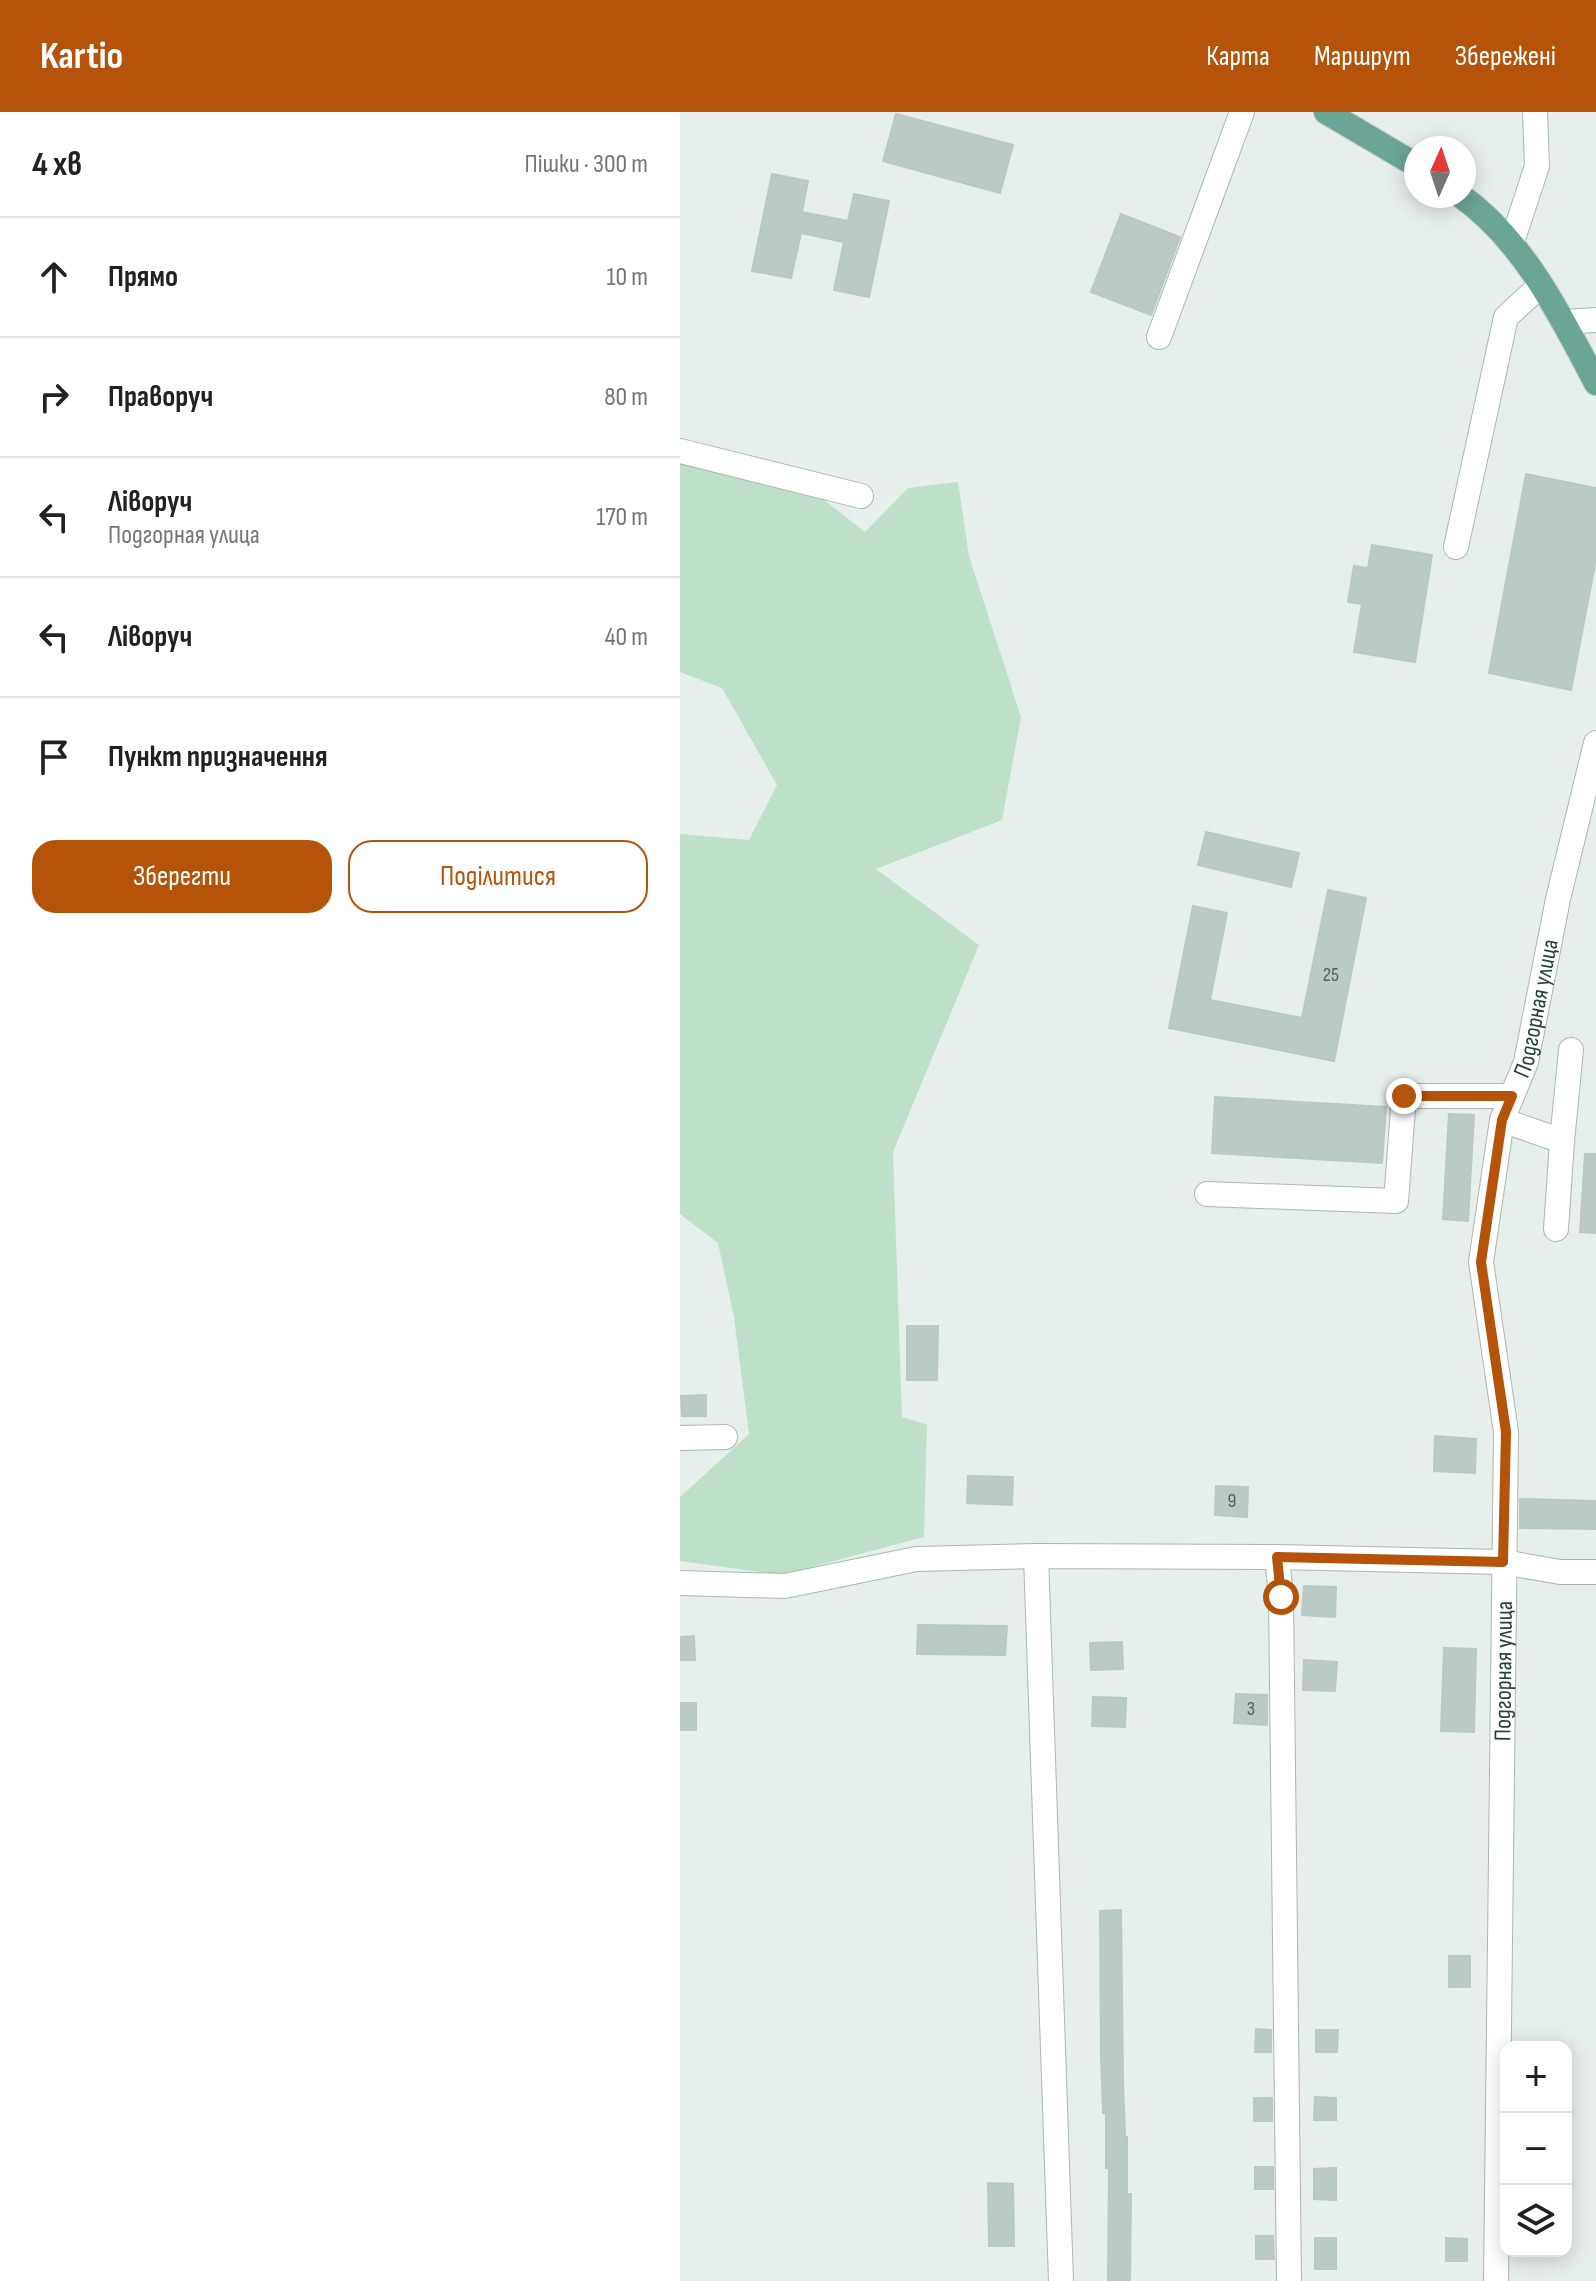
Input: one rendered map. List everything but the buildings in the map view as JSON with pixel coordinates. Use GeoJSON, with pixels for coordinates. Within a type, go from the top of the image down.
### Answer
{"type":"FeatureCollection","features":[{"type":"Feature","properties":{"kind":"main road"},"geometry":{"type":"LineString","coordinates":[[1326,112],[1404,158]]}},
{"type":"Feature","properties":{"kind":"main road"},"geometry":{"type":"LineString","coordinates":[[1476,207],[1512,242],[1564,322],[1596,383]]}},
{"type":"Feature","properties":{"kind":"street"},"geometry":{"type":"LineString","coordinates":[[1159,337],[1242,112]]}},
{"type":"Feature","properties":{"kind":"street"},"geometry":{"type":"LineString","coordinates":[[1512,242],[1537,166],[1535,112]]}},
{"type":"Feature","properties":{"kind":"street"},"geometry":{"type":"LineString","coordinates":[[1456,547],[1506,317],[1540,286]]}},
{"type":"Feature","properties":{"kind":"street"},"geometry":{"type":"LineString","coordinates":[[1564,322],[1596,320]]}},
{"type":"Feature","properties":{"kind":"street"},"geometry":{"type":"LineString","coordinates":[[680,451],[861,496]]}},
{"type":"Feature","properties":{"kind":"street","name":"Подгорная улица"},"geometry":{"type":"LineString","coordinates":[[1496,2281],[1506,1432],[1481,1262],[1502,1120],[1526,1062],[1558,899],[1596,743]]}},
{"type":"Feature","properties":{"kind":"street"},"geometry":{"type":"LineString","coordinates":[[1556,1229],[1571,1050]]}},
{"type":"Feature","properties":{"kind":"street"},"geometry":{"type":"LineString","coordinates":[[1207,1194],[1396,1201],[1404,1096],[1512,1096]]}},
{"type":"Feature","properties":{"kind":"street"},"geometry":{"type":"LineString","coordinates":[[1502,1120],[1562,1141]]}},
{"type":"Feature","properties":{"kind":"street"},"geometry":{"type":"LineString","coordinates":[[680,1438],[725,1437]]}},
{"type":"Feature","properties":{"kind":"street"},"geometry":{"type":"LineString","coordinates":[[680,1583],[785,1586],[916,1559],[1036,1556],[1503,1562],[1560,1572],[1596,1572]]}},
{"type":"Feature","properties":{"kind":"street"},"geometry":{"type":"LineString","coordinates":[[1036,1556],[1061,2281]]}},
{"type":"Feature","properties":{"kind":"street"},"geometry":{"type":"LineString","coordinates":[[1277,1557],[1281,1597],[1289,2281]]}},
{"type":"Feature","properties":{"kind":"green space"},"geometry":{"type":"Polygon","coordinates":[[[680,464],[818,495],[865,532],[908,488],[958,482],[969,556],[1021,717],[1002,820],[876,869],[979,945],[893,1152],[902,1417],[927,1425],[924,1537],[782,1575],[680,1561],[680,1497],[749,1434],[734,1317],[718,1243],[680,1214],[680,834],[749,840],[777,785],[722,688],[680,672],[680,464]]]}},
{"type":"Feature","properties":{"kind":"route"},"geometry":{"type":"LineString","coordinates":[[1281,1597],[1277,1557],[1503,1562],[1506,1432],[1481,1262],[1502,1120],[1512,1096],[1404,1096]]}}]}
